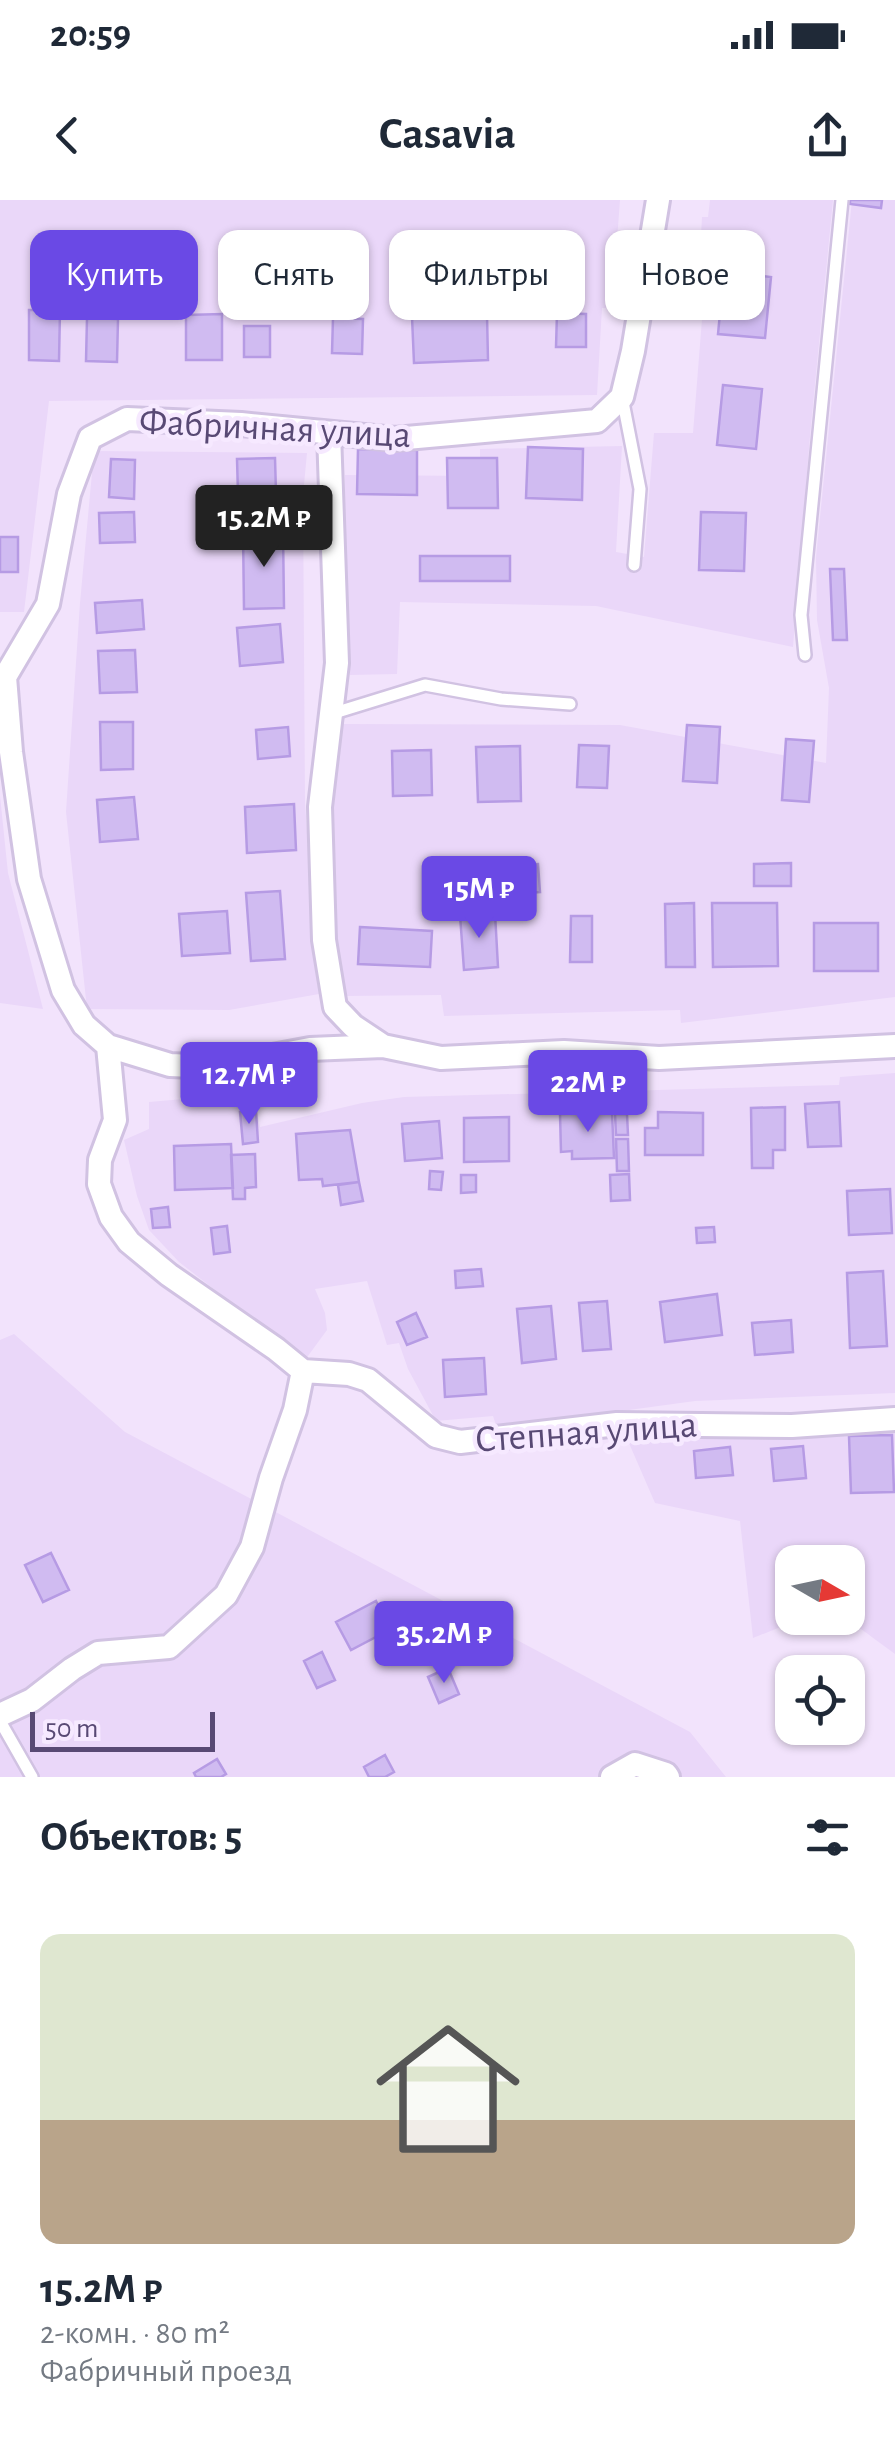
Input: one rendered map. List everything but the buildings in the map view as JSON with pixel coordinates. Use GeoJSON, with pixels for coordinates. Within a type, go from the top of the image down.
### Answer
{"type":"FeatureCollection","features":[{"type":"Feature","properties":{"kind":"street"},"geometry":{"type":"LineString","coordinates":[[622,397],[658,200]]}},
{"type":"Feature","properties":{"kind":"street","name":"Фабричная улица"},"geometry":{"type":"LineString","coordinates":[[108,1046],[84,1025],[63,990],[28,879],[2,676],[48,604],[69,494],[90,438],[126,419],[241,424],[395,439],[597,421],[622,397]]}},
{"type":"Feature","properties":{"kind":"street"},"geometry":{"type":"LineString","coordinates":[[329,433],[337,664],[320,807],[324,940],[334,1007],[353,1026],[383,1046]]}},
{"type":"Feature","properties":{"kind":"street"},"geometry":{"type":"LineString","coordinates":[[0,1718],[98,1653],[169,1648],[226,1594],[252,1547],[303,1372],[276,1348],[169,1275],[129,1242],[111,1218],[99,1184],[100,1160],[115,1120],[108,1046],[170,1066],[215,1067],[310,1049],[383,1046],[441,1058],[564,1052],[658,1058],[895,1046]]}},
{"type":"Feature","properties":{"kind":"street","name":"Степная улица"},"geometry":{"type":"LineString","coordinates":[[303,1372],[349,1374],[368,1380],[436,1436],[460,1442],[617,1424],[792,1426],[895,1419]]}},
{"type":"Feature","properties":{"kind":"street"},"geometry":{"type":"LineString","coordinates":[[612,1777],[635,1764],[668,1777]]}},
{"type":"Feature","properties":{"kind":"lane"},"geometry":{"type":"LineString","coordinates":[[806,655],[800,614],[842,200]]}},
{"type":"Feature","properties":{"kind":"lane"},"geometry":{"type":"LineString","coordinates":[[622,397],[640,489],[634,564]]}},
{"type":"Feature","properties":{"kind":"lane"},"geometry":{"type":"LineString","coordinates":[[332,714],[425,686],[502,699],[570,704]]}},
{"type":"Feature","properties":{"kind":"lane"},"geometry":{"type":"LineString","coordinates":[[0,1718],[32,1777]]}},
{"type":"Feature","properties":{"kind":"shaded area"},"geometry":{"type":"Polygon","coordinates":[[[0,200],[620,200],[618,230],[605,230],[605,308],[597,395],[49,401],[24,612],[0,612],[0,200]]]}},
{"type":"Feature","properties":{"kind":"shaded area"},"geometry":{"type":"Polygon","coordinates":[[[710,200],[833,200],[793,647],[596,606],[400,602],[397,674],[350,675],[339,534],[345,517],[345,475],[480,476],[480,449],[622,446],[616,552],[644,557],[654,433],[693,433],[702,320],[765,320],[765,230],[701,230],[702,217],[708,217],[710,200]]]}},
{"type":"Feature","properties":{"kind":"shaded area"},"geometry":{"type":"Polygon","coordinates":[[[852,200],[895,200],[895,997],[681,1023],[680,1010],[444,1016],[441,995],[345,996],[332,928],[334,802],[342,724],[620,725],[826,763],[829,688],[817,620],[816,557],[852,200]]]}},
{"type":"Feature","properties":{"kind":"shaded area"},"geometry":{"type":"Polygon","coordinates":[[[94,451],[307,453],[303,495],[305,803],[319,994],[229,1010],[87,1009],[66,812],[94,451]]]}},
{"type":"Feature","properties":{"kind":"shaded area"},"geometry":{"type":"Polygon","coordinates":[[[0,796],[8,873],[43,1009],[0,1003],[0,796]]]}},
{"type":"Feature","properties":{"kind":"shaded area"},"geometry":{"type":"Polygon","coordinates":[[[895,1073],[895,1393],[695,1401],[497,1428],[493,1416],[436,1421],[408,1369],[399,1343],[387,1345],[367,1281],[315,1289],[327,1330],[305,1360],[179,1262],[149,1230],[124,1140],[149,1129],[149,1102],[253,1093],[260,1127],[404,1097],[839,1085],[840,1077],[895,1073]]]}},
{"type":"Feature","properties":{"kind":"shaded area"},"geometry":{"type":"Polygon","coordinates":[[[14,1334],[125,1432],[690,1732],[726,1777],[0,1777],[0,1340],[14,1334]]]}},
{"type":"Feature","properties":{"kind":"shaded area"},"geometry":{"type":"Polygon","coordinates":[[[895,1426],[895,1654],[865,1632],[865,1545],[775,1545],[775,1629],[753,1638],[740,1521],[655,1503],[625,1434],[895,1426]]]}}]}
